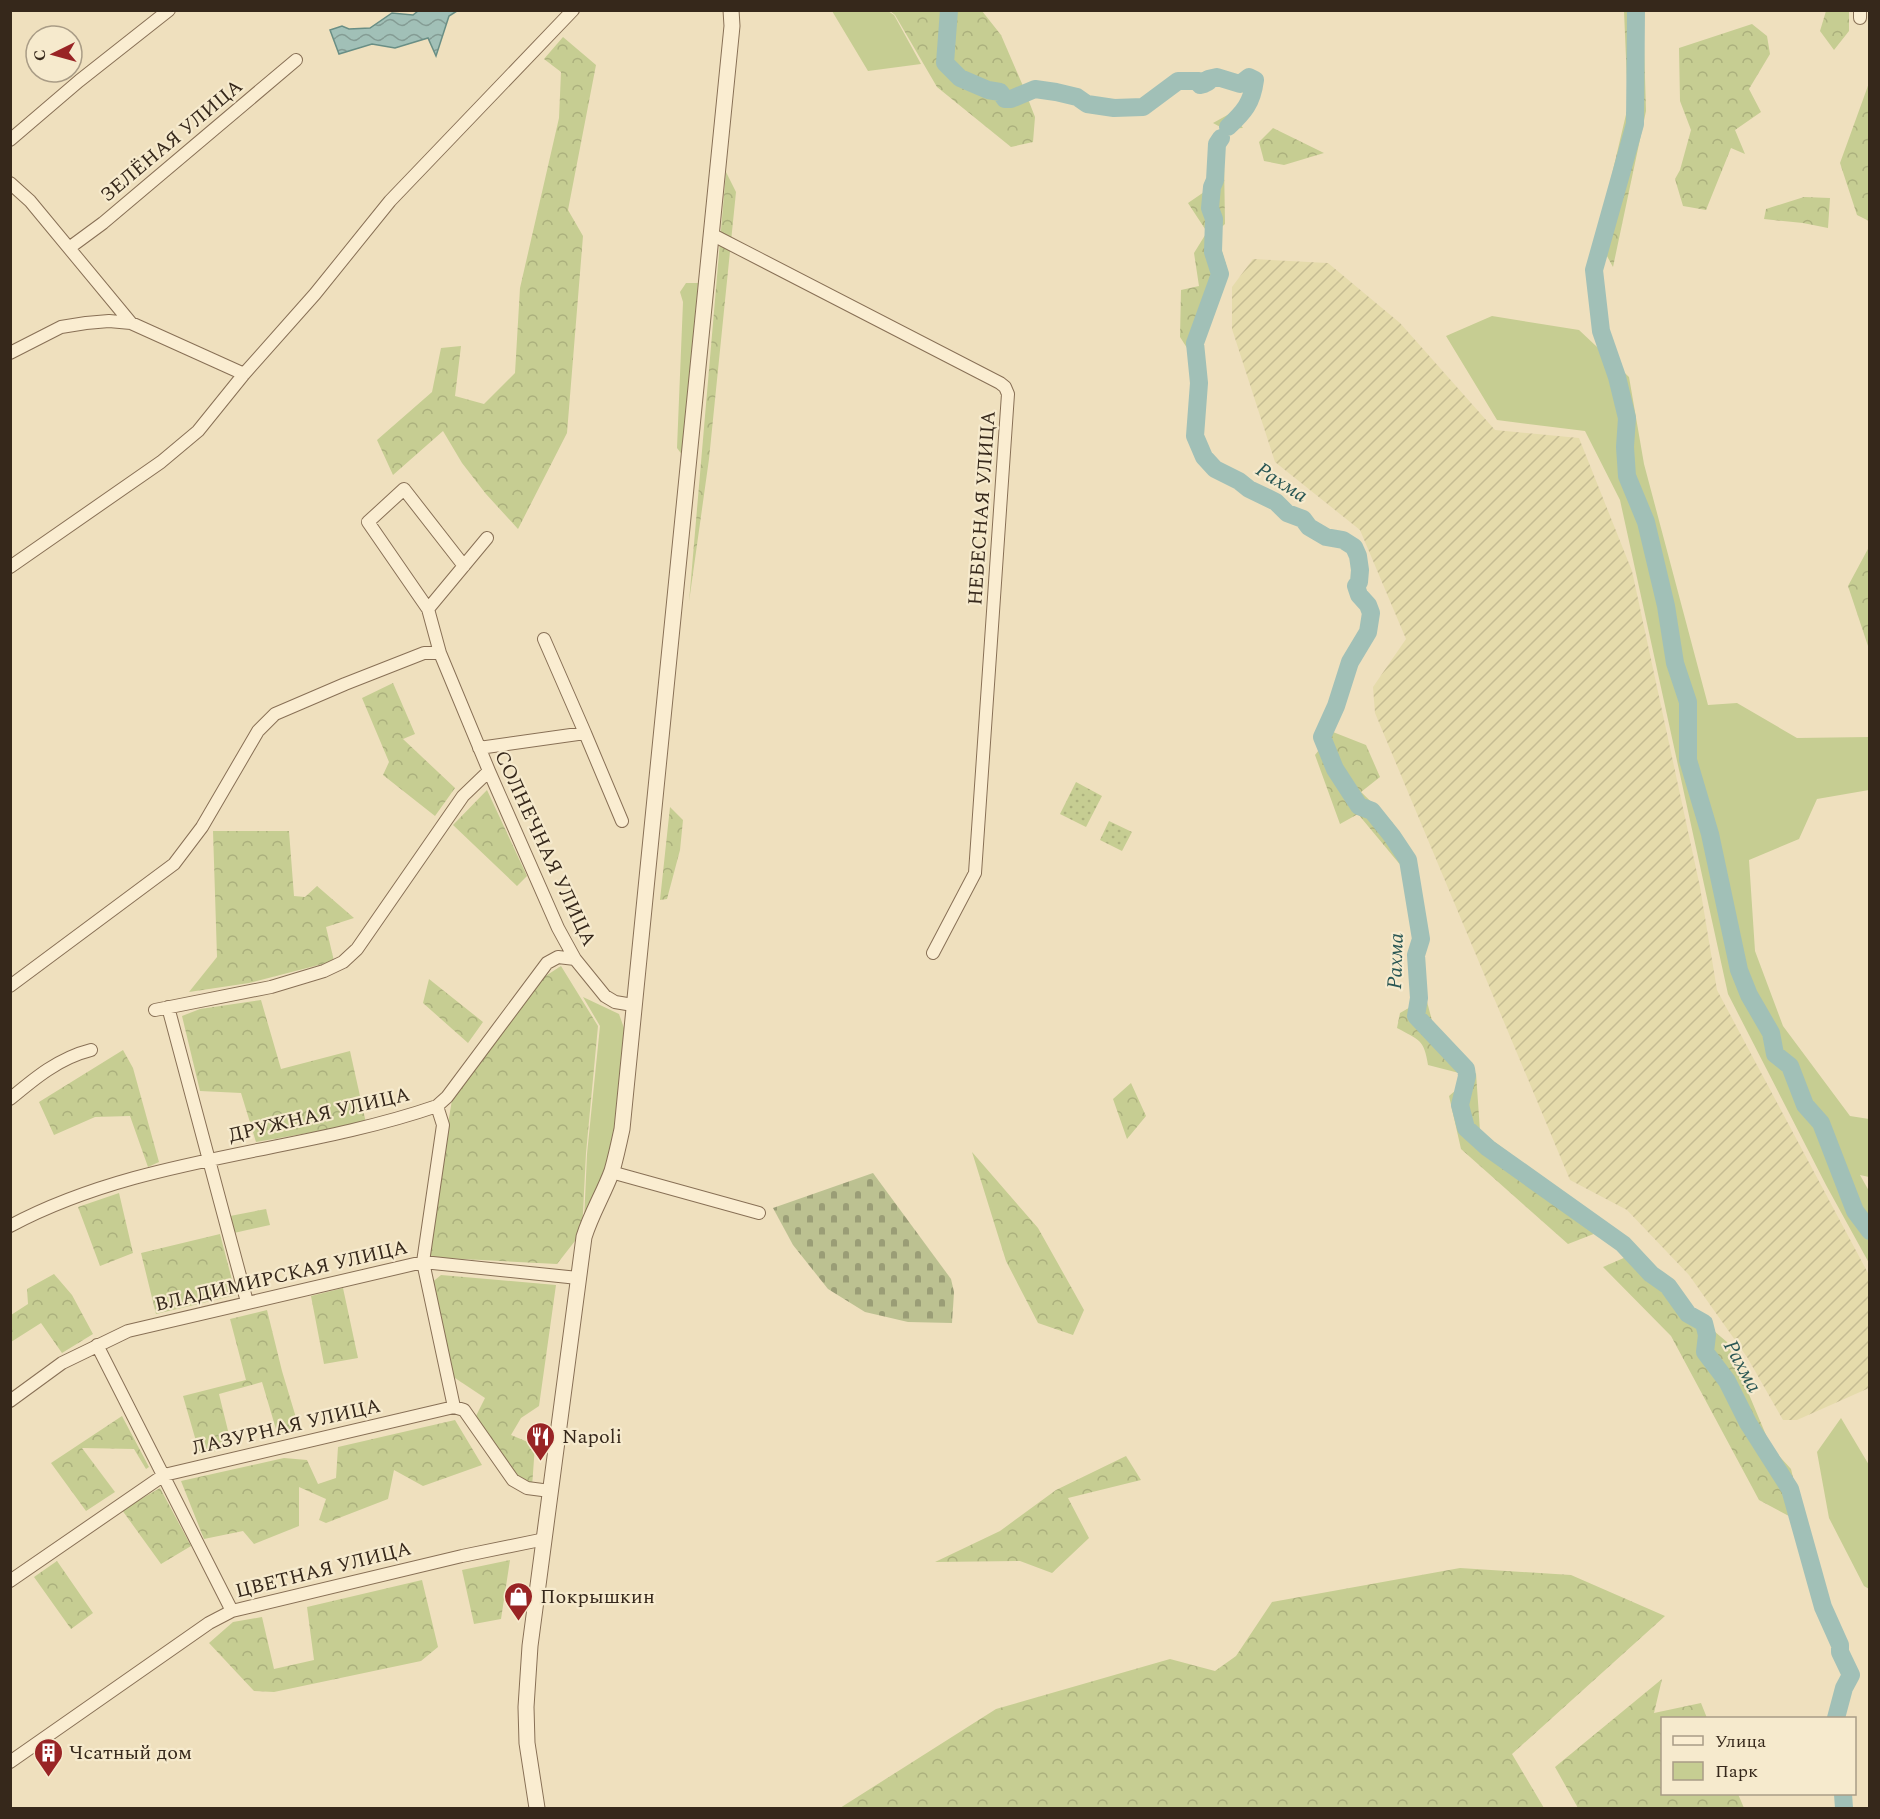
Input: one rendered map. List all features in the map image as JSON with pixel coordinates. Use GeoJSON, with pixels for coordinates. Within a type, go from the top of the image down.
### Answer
{"type":"FeatureCollection","features":[{"type":"Feature","properties":{"kind":"street"},"geometry":{"type":"LineString","coordinates":[[10,140],[169,10]]}},
{"type":"Feature","properties":{"kind":"street"},"geometry":{"type":"LineString","coordinates":[[10,567],[168,456],[198,431],[244,374],[315,294],[390,201],[573,10]]}},
{"type":"Feature","properties":{"kind":"street"},"geometry":{"type":"LineString","coordinates":[[537,1809],[527,1743],[526,1707],[531,1646],[584,1237],[590,1216],[611,1172],[619,1148],[622,1129],[732,26],[731,10]]}},
{"type":"Feature","properties":{"kind":"street","name":"ЗЕЛЁНАЯ УЛИЦА"},"geometry":{"type":"LineString","coordinates":[[69,248],[296,60]]}},
{"type":"Feature","properties":{"kind":"street"},"geometry":{"type":"LineString","coordinates":[[10,183],[30,201],[131,323]]}},
{"type":"Feature","properties":{"kind":"street","name":"НЕБЕСНАЯ УЛИЦА"},"geometry":{"type":"LineString","coordinates":[[711,234],[1000,383],[1008,394],[975,873],[933,952]]}},
{"type":"Feature","properties":{"kind":"street"},"geometry":{"type":"LineString","coordinates":[[10,353],[61,327],[86,322],[109,321],[131,323],[244,374]]}},
{"type":"Feature","properties":{"kind":"street","name":"СОЛНЕЧНАЯ УЛИЦА"},"geometry":{"type":"LineString","coordinates":[[464,566],[404,489],[368,522],[428,609],[440,653],[479,748],[558,928],[575,959],[606,996],[615,1002],[633,1005]]}},
{"type":"Feature","properties":{"kind":"street"},"geometry":{"type":"LineString","coordinates":[[428,609],[487,538]]}},
{"type":"Feature","properties":{"kind":"street"},"geometry":{"type":"LineString","coordinates":[[544,639],[622,820]]}},
{"type":"Feature","properties":{"kind":"street"},"geometry":{"type":"LineString","coordinates":[[10,986],[174,864],[202,827],[258,731],[275,714],[424,653],[440,653]]}},
{"type":"Feature","properties":{"kind":"street","name":"СОЛНЕЧНАЯ УЛИЦА"},"geometry":{"type":"LineString","coordinates":[[479,748],[585,733]]}},
{"type":"Feature","properties":{"kind":"street"},"geometry":{"type":"LineString","coordinates":[[155,1010],[271,987],[324,971],[343,962],[357,949],[463,796],[489,771]]}},
{"type":"Feature","properties":{"kind":"street","name":"ДРУЖНАЯ УЛИЦА"},"geometry":{"type":"LineString","coordinates":[[10,1226],[72,1198],[138,1177],[209,1159],[344,1132],[438,1106],[547,963],[558,957],[575,959]]}},
{"type":"Feature","properties":{"kind":"street"},"geometry":{"type":"LineString","coordinates":[[168,1007],[246,1302]]}},
{"type":"Feature","properties":{"kind":"street"},"geometry":{"type":"LineString","coordinates":[[10,1099],[35,1078],[65,1059],[91,1050]]}},
{"type":"Feature","properties":{"kind":"street","name":"ВЛАДИМИРСКАЯ УЛИЦА"},"geometry":{"type":"LineString","coordinates":[[10,1401],[62,1363],[128,1331],[423,1262],[443,1125],[438,1106]]}},
{"type":"Feature","properties":{"kind":"street"},"geometry":{"type":"LineString","coordinates":[[611,1172],[759,1213]]}},
{"type":"Feature","properties":{"kind":"street"},"geometry":{"type":"LineString","coordinates":[[550,1491],[527,1488],[513,1480],[464,1410],[454,1407],[423,1262],[578,1278]]}},
{"type":"Feature","properties":{"kind":"street"},"geometry":{"type":"LineString","coordinates":[[97,1345],[232,1611]]}},
{"type":"Feature","properties":{"kind":"street","name":"ЛАЗУРНАЯ УЛИЦА"},"geometry":{"type":"LineString","coordinates":[[10,1581],[164,1475],[454,1407]]}},
{"type":"Feature","properties":{"kind":"street","name":"ЦВЕТНАЯ УЛИЦА"},"geometry":{"type":"LineString","coordinates":[[10,1762],[209,1623],[232,1611],[462,1556],[544,1539]]}},
{"type":"Feature","properties":{"kind":"shaded area"},"geometry":{"type":"Polygon","coordinates":[[[1253,259],[1328,263],[1400,323],[1495,430],[1579,438],[1632,571],[1700,887],[1717,990],[1869,1275],[1869,1388],[1797,1420],[1783,1420],[1747,1357],[1689,1275],[1627,1210],[1570,1180],[1375,713],[1373,687],[1406,639],[1360,530],[1275,462],[1232,329],[1232,287],[1253,259]]]}},
{"type":"Feature","properties":{"kind":"green space"},"geometry":{"type":"Polygon","coordinates":[[[832,11],[888,11],[894,15],[921,64],[868,71],[832,11]]]}},
{"type":"Feature","properties":{"kind":"green space"},"geometry":{"type":"Polygon","coordinates":[[[890,11],[942,11],[954,17],[955,11],[982,11],[1001,35],[1023,86],[1035,117],[1033,142],[1011,147],[937,87],[895,15],[890,11]]]}},
{"type":"Feature","properties":{"kind":"green space"},"geometry":{"type":"Polygon","coordinates":[[[1624,11],[1643,11],[1646,111],[1613,267],[1597,238],[1628,106],[1624,11]]]}},
{"type":"Feature","properties":{"kind":"green space"},"geometry":{"type":"Polygon","coordinates":[[[1826,11],[1849,11],[1849,31],[1834,50],[1820,31],[1826,11]]]}},
{"type":"Feature","properties":{"kind":"green space"},"geometry":{"type":"Polygon","coordinates":[[[1752,24],[1767,36],[1770,54],[1749,89],[1761,112],[1735,130],[1745,154],[1731,148],[1706,210],[1683,206],[1675,179],[1680,170],[1691,130],[1680,101],[1679,48],[1752,24]]]}},
{"type":"Feature","properties":{"kind":"green space"},"geometry":{"type":"Polygon","coordinates":[[[563,37],[596,65],[568,210],[583,236],[567,433],[518,529],[462,463],[443,431],[393,475],[377,440],[432,392],[441,348],[461,346],[455,396],[484,404],[515,373],[520,288],[559,118],[561,72],[544,59],[563,37]]]}},
{"type":"Feature","properties":{"kind":"green space"},"geometry":{"type":"Polygon","coordinates":[[[1869,83],[1869,221],[1857,215],[1840,163],[1869,83]]]}},
{"type":"Feature","properties":{"kind":"green space"},"geometry":{"type":"Polygon","coordinates":[[[1231,113],[1243,128],[1224,129],[1213,123],[1231,113]]]}},
{"type":"Feature","properties":{"kind":"green space"},"geometry":{"type":"Polygon","coordinates":[[[1273,128],[1324,153],[1284,165],[1264,161],[1259,142],[1273,128]]]}},
{"type":"Feature","properties":{"kind":"green space"},"geometry":{"type":"Polygon","coordinates":[[[1224,161],[1225,224],[1216,232],[1227,268],[1201,311],[1189,351],[1180,337],[1181,290],[1199,286],[1194,253],[1207,232],[1188,203],[1207,190],[1224,161]]]}},
{"type":"Feature","properties":{"kind":"green space"},"geometry":{"type":"Polygon","coordinates":[[[726,172],[736,192],[709,459],[689,602],[726,172]]]}},
{"type":"Feature","properties":{"kind":"green space"},"geometry":{"type":"Polygon","coordinates":[[[1804,197],[1830,198],[1828,228],[1764,219],[1766,209],[1804,197]]]}},
{"type":"Feature","properties":{"kind":"green space"},"geometry":{"type":"Polygon","coordinates":[[[686,283],[698,283],[683,456],[677,448],[683,302],[680,292],[686,283]]]}},
{"type":"Feature","properties":{"kind":"green space"},"geometry":{"type":"Polygon","coordinates":[[[1492,316],[1579,330],[1629,377],[1644,464],[1708,705],[1737,703],[1797,738],[1869,737],[1869,790],[1817,799],[1799,839],[1749,860],[1755,951],[1783,1026],[1850,1116],[1869,1119],[1869,1177],[1860,1175],[1869,1191],[1869,1263],[1826,1185],[1728,994],[1620,500],[1585,431],[1497,420],[1446,336],[1492,316]]]}},
{"type":"Feature","properties":{"kind":"green space"},"geometry":{"type":"Polygon","coordinates":[[[1869,547],[1869,649],[1848,586],[1869,547]]]}},
{"type":"Feature","properties":{"kind":"green space"},"geometry":{"type":"Polygon","coordinates":[[[393,683],[415,734],[403,739],[455,788],[435,816],[383,775],[389,762],[362,698],[393,683]]]}},
{"type":"Feature","properties":{"kind":"green space"},"geometry":{"type":"Polygon","coordinates":[[[1333,732],[1366,745],[1380,777],[1361,792],[1392,822],[1404,841],[1402,867],[1358,814],[1340,824],[1315,755],[1333,732]]]}},
{"type":"Feature","properties":{"kind":"green space"},"geometry":{"type":"Polygon","coordinates":[[[1076,782],[1102,796],[1086,827],[1060,814],[1076,782]]]}},
{"type":"Feature","properties":{"kind":"green space"},"geometry":{"type":"Polygon","coordinates":[[[487,790],[527,876],[517,886],[453,825],[487,790]]]}},
{"type":"Feature","properties":{"kind":"green space"},"geometry":{"type":"Polygon","coordinates":[[[670,807],[683,820],[680,850],[667,899],[660,900],[670,807]]]}},
{"type":"Feature","properties":{"kind":"green space"},"geometry":{"type":"Polygon","coordinates":[[[1109,821],[1132,832],[1122,851],[1100,840],[1109,821]]]}},
{"type":"Feature","properties":{"kind":"green space"},"geometry":{"type":"Polygon","coordinates":[[[213,831],[289,831],[294,896],[305,897],[317,886],[354,918],[326,927],[334,961],[249,983],[189,992],[217,957],[213,831]]]}},
{"type":"Feature","properties":{"kind":"green space"},"geometry":{"type":"Polygon","coordinates":[[[561,966],[598,1026],[586,1153],[582,1232],[557,1264],[425,1257],[452,1100],[544,977],[561,966]]]}},
{"type":"Feature","properties":{"kind":"green space"},"geometry":{"type":"Polygon","coordinates":[[[429,979],[483,1022],[468,1043],[423,1003],[429,979]]]}},
{"type":"Feature","properties":{"kind":"green space"},"geometry":{"type":"Polygon","coordinates":[[[583,997],[619,1014],[624,1028],[618,1114],[609,1160],[584,1222],[587,1154],[600,1026],[583,997]]]}},
{"type":"Feature","properties":{"kind":"green space"},"geometry":{"type":"Polygon","coordinates":[[[1426,998],[1434,1028],[1458,1054],[1459,1073],[1428,1065],[1425,1050],[1419,1041],[1397,1028],[1400,1013],[1426,998]]]}},
{"type":"Feature","properties":{"kind":"green space"},"geometry":{"type":"Polygon","coordinates":[[[261,1000],[281,1069],[350,1051],[366,1123],[256,1142],[241,1093],[200,1091],[182,1016],[200,1009],[261,1000]]]}},
{"type":"Feature","properties":{"kind":"green space"},"geometry":{"type":"Polygon","coordinates":[[[123,1050],[133,1068],[159,1162],[148,1167],[130,1116],[95,1117],[54,1135],[39,1102],[123,1050]]]}},
{"type":"Feature","properties":{"kind":"green space"},"geometry":{"type":"Polygon","coordinates":[[[1476,1073],[1480,1131],[1609,1228],[1568,1244],[1461,1149],[1449,1096],[1476,1073]]]}},
{"type":"Feature","properties":{"kind":"green space"},"geometry":{"type":"Polygon","coordinates":[[[1131,1083],[1146,1116],[1127,1139],[1113,1099],[1131,1083]]]}},
{"type":"Feature","properties":{"kind":"green space"},"geometry":{"type":"Polygon","coordinates":[[[972,1152],[1038,1228],[1084,1310],[1073,1335],[1038,1323],[1006,1261],[972,1152]]]}},
{"type":"Feature","properties":{"kind":"green space"},"geometry":{"type":"Polygon","coordinates":[[[873,1173],[951,1279],[954,1292],[952,1323],[908,1322],[865,1312],[828,1289],[793,1245],[773,1208],[873,1173]]]}},
{"type":"Feature","properties":{"kind":"green space"},"geometry":{"type":"Polygon","coordinates":[[[119,1193],[133,1253],[100,1266],[78,1207],[119,1193]]]}},
{"type":"Feature","properties":{"kind":"green space"},"geometry":{"type":"Polygon","coordinates":[[[266,1209],[270,1225],[234,1233],[230,1216],[266,1209]]]}},
{"type":"Feature","properties":{"kind":"green space"},"geometry":{"type":"Polygon","coordinates":[[[220,1234],[236,1295],[156,1314],[141,1253],[220,1234]]]}},
{"type":"Feature","properties":{"kind":"green space"},"geometry":{"type":"Polygon","coordinates":[[[1626,1257],[1727,1342],[1771,1447],[1791,1469],[1804,1524],[1759,1500],[1671,1336],[1603,1267],[1626,1257]]]}},
{"type":"Feature","properties":{"kind":"green space"},"geometry":{"type":"Polygon","coordinates":[[[54,1274],[72,1295],[93,1334],[62,1353],[41,1323],[11,1342],[11,1315],[28,1304],[27,1289],[54,1274]]]}},
{"type":"Feature","properties":{"kind":"green space"},"geometry":{"type":"Polygon","coordinates":[[[441,1275],[556,1285],[539,1406],[521,1418],[511,1435],[535,1445],[532,1487],[512,1478],[474,1420],[485,1398],[452,1376],[430,1284],[441,1275]]]}},
{"type":"Feature","properties":{"kind":"green space"},"geometry":{"type":"Polygon","coordinates":[[[343,1288],[358,1358],[324,1364],[311,1296],[343,1288]]]}},
{"type":"Feature","properties":{"kind":"green space"},"geometry":{"type":"Polygon","coordinates":[[[267,1310],[300,1431],[278,1436],[262,1382],[219,1394],[232,1447],[200,1455],[183,1396],[246,1380],[230,1319],[267,1310]]]}},
{"type":"Feature","properties":{"kind":"green space"},"geometry":{"type":"Polygon","coordinates":[[[122,1416],[149,1467],[146,1469],[134,1449],[82,1448],[115,1492],[86,1511],[51,1463],[122,1416]]]}},
{"type":"Feature","properties":{"kind":"green space"},"geometry":{"type":"Polygon","coordinates":[[[1841,1418],[1869,1465],[1869,1589],[1864,1586],[1829,1518],[1817,1452],[1841,1418]]]}},
{"type":"Feature","properties":{"kind":"green space"},"geometry":{"type":"Polygon","coordinates":[[[455,1420],[482,1465],[423,1486],[394,1470],[388,1499],[326,1523],[319,1520],[326,1499],[299,1487],[299,1526],[254,1544],[243,1531],[204,1539],[181,1481],[284,1458],[307,1460],[318,1484],[336,1478],[338,1447],[455,1420]]]}},
{"type":"Feature","properties":{"kind":"green space"},"geometry":{"type":"Polygon","coordinates":[[[1126,1456],[1141,1480],[1068,1498],[1089,1538],[1052,1573],[1020,1561],[935,1562],[1000,1531],[1056,1490],[1126,1456]]]}},
{"type":"Feature","properties":{"kind":"green space"},"geometry":{"type":"Polygon","coordinates":[[[160,1488],[191,1546],[161,1564],[122,1510],[160,1488]]]}},
{"type":"Feature","properties":{"kind":"green space"},"geometry":{"type":"Polygon","coordinates":[[[510,1560],[501,1619],[474,1624],[462,1570],[510,1560]]]}},
{"type":"Feature","properties":{"kind":"green space"},"geometry":{"type":"Polygon","coordinates":[[[57,1561],[93,1613],[71,1629],[34,1577],[57,1561]]]}},
{"type":"Feature","properties":{"kind":"green space"},"geometry":{"type":"Polygon","coordinates":[[[1460,1568],[1571,1575],[1665,1616],[1512,1754],[1544,1808],[840,1808],[996,1709],[1170,1659],[1215,1671],[1236,1656],[1272,1602],[1460,1568]]]}},
{"type":"Feature","properties":{"kind":"green space"},"geometry":{"type":"Polygon","coordinates":[[[422,1580],[438,1647],[421,1661],[274,1692],[254,1691],[209,1643],[233,1622],[262,1617],[274,1669],[314,1660],[307,1607],[422,1580]]]}},
{"type":"Feature","properties":{"kind":"green space"},"geometry":{"type":"Polygon","coordinates":[[[1662,1679],[1654,1713],[1701,1703],[1707,1717],[1661,1717],[1661,1795],[1738,1795],[1744,1808],[1578,1808],[1555,1767],[1662,1679]]]}},
{"type":"Feature","properties":{"kind":"water"},"geometry":{"type":"Polygon","coordinates":[[[418,11],[457,11],[449,16],[436,56],[428,38],[395,48],[372,44],[339,54],[330,30],[342,26],[349,29],[370,28],[392,13],[413,15],[418,11]]]}},
{"type":"Feature","properties":{"kind":"waterway","name":"Рахма"},"geometry":{"type":"LineString","coordinates":[[949,10],[945,63],[960,78],[988,90],[1000,92],[1005,99],[1011,99],[1035,89],[1077,97],[1087,104],[1114,108],[1143,107],[1178,81],[1199,81],[1200,85],[1208,82],[1208,79],[1217,77],[1240,84],[1249,77],[1255,80],[1249,101],[1243,112],[1228,127]]}},
{"type":"Feature","properties":{"kind":"waterway"},"geometry":{"type":"LineString","coordinates":[[1636,10],[1635,124],[1594,270],[1601,331],[1617,377],[1627,418],[1625,447],[1627,476],[1646,522],[1666,606],[1675,663],[1688,702],[1688,760],[1710,834],[1739,970],[1749,995],[1771,1033],[1775,1054],[1790,1066],[1805,1105],[1821,1123],[1855,1211],[1870,1231]]}},
{"type":"Feature","properties":{"kind":"waterway","name":"Рахма"},"geometry":{"type":"LineString","coordinates":[[1221,138],[1217,144],[1215,180],[1210,208],[1214,219],[1213,252],[1220,274],[1195,343],[1199,383],[1195,436],[1204,457],[1215,469],[1276,502],[1287,513],[1303,519],[1309,527],[1326,537],[1343,540],[1354,547],[1358,556],[1360,570],[1359,582],[1356,586],[1371,613],[1368,632],[1350,662],[1336,706],[1322,737],[1335,769],[1359,806],[1372,811],[1408,860],[1421,939],[1416,955],[1419,998],[1416,1016],[1466,1069],[1467,1076],[1460,1105],[1466,1128],[1488,1148],[1623,1244],[1651,1274],[1668,1286],[1688,1314],[1704,1323],[1707,1335],[1705,1352],[1727,1381],[1748,1423],[1790,1489],[1823,1607],[1851,1675],[1844,1688],[1836,1717]]}},
{"type":"Feature","properties":{"kind":"waterway","name":"Рахма"},"geometry":{"type":"LineString","coordinates":[[1843,1795],[1844,1808]]}},
{"type":"Feature","properties":{"kind":"place","name":"Napoli"},"geometry":{"type":"Point","coordinates":[541,1462]}},
{"type":"Feature","properties":{"kind":"place","name":"Покрышкин"},"geometry":{"type":"Point","coordinates":[519,1622]}},
{"type":"Feature","properties":{"kind":"place","name":"Чсатный дом"},"geometry":{"type":"Point","coordinates":[48,1778]}}]}
